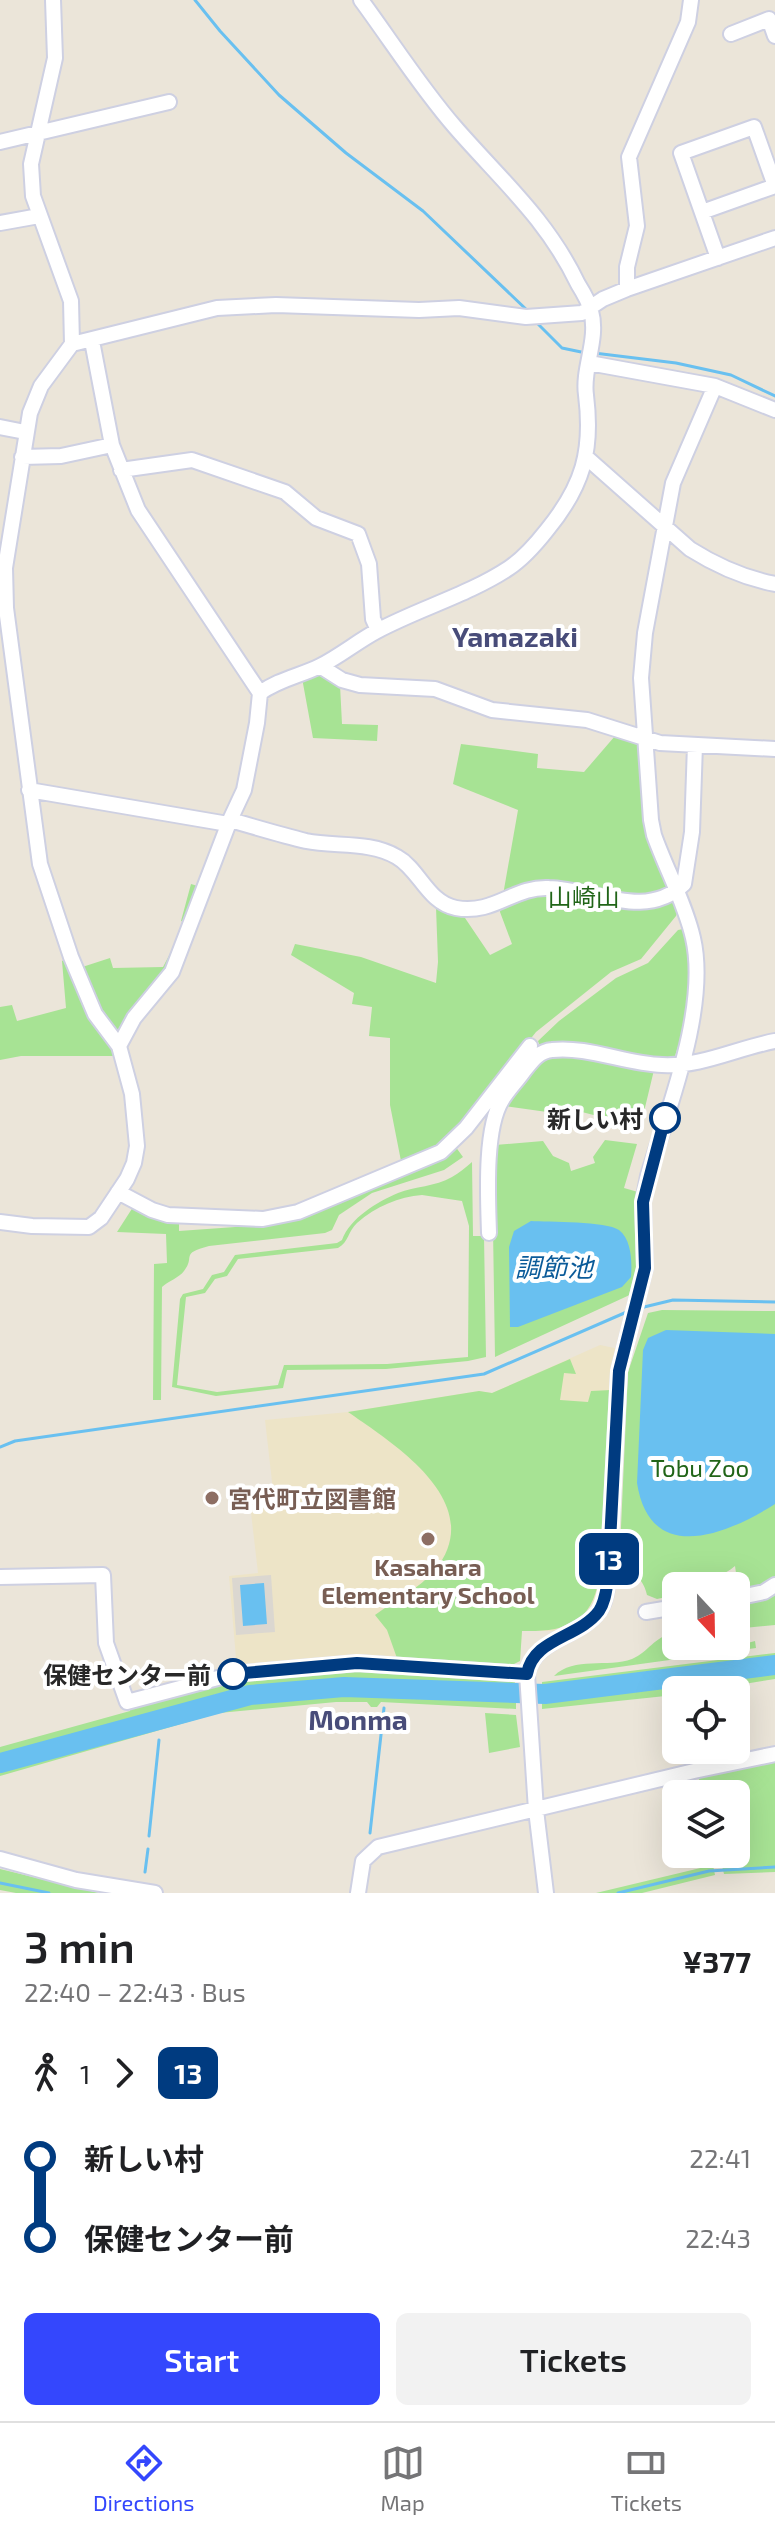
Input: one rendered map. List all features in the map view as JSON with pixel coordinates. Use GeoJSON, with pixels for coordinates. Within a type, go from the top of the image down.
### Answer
{"type":"FeatureCollection","features":[{"type":"Feature","properties":{"kind":"street"},"geometry":{"type":"LineString","coordinates":[[1,1227],[89,1227],[101,1218],[118,1192],[134,1163],[137,1146],[133,1100],[119,1046],[95,1014],[71,957],[40,864],[5,657],[5,568],[25,432],[41,386],[72,344],[71,301],[33,196],[31,164],[55,58],[53,0]]}},
{"type":"Feature","properties":{"kind":"street"},"geometry":{"type":"LineString","coordinates":[[260,693],[273,683],[320,666],[378,630],[437,606],[508,568],[530,551],[574,493],[586,457],[590,411],[585,393],[592,348],[591,309],[569,263],[544,224],[453,125],[361,0]]}},
{"type":"Feature","properties":{"kind":"street"},"geometry":{"type":"LineString","coordinates":[[627,289],[627,267],[637,226],[629,157],[688,22],[691,0]]}},
{"type":"Feature","properties":{"kind":"street"},"geometry":{"type":"LineString","coordinates":[[731,34],[769,19],[775,36]]}},
{"type":"Feature","properties":{"kind":"street"},"geometry":{"type":"LineString","coordinates":[[0,142],[169,102]]}},
{"type":"Feature","properties":{"kind":"street"},"geometry":{"type":"LineString","coordinates":[[702,212],[775,186],[754,127],[681,153],[718,258]]}},
{"type":"Feature","properties":{"kind":"street"},"geometry":{"type":"LineString","coordinates":[[0,223],[39,216]]}},
{"type":"Feature","properties":{"kind":"street"},"geometry":{"type":"LineString","coordinates":[[72,344],[217,308],[276,305],[419,310],[459,308],[526,317],[582,313],[603,299],[627,289],[775,238]]}},
{"type":"Feature","properties":{"kind":"street"},"geometry":{"type":"LineString","coordinates":[[92,341],[112,445],[138,510],[260,693],[244,790],[172,972],[134,1018],[119,1046]]}},
{"type":"Feature","properties":{"kind":"street"},"geometry":{"type":"LineString","coordinates":[[589,363],[715,386],[775,410]]}},
{"type":"Feature","properties":{"kind":"street"},"geometry":{"type":"LineString","coordinates":[[546,1893],[536,1810],[527,1680],[534,1655],[586,1624],[605,1599],[619,1371],[645,1268],[643,1202],[695,1009],[696,957],[690,928],[654,835],[641,678],[643,646],[664,526],[678,468],[715,386]]}},
{"type":"Feature","properties":{"kind":"street"},"geometry":{"type":"LineString","coordinates":[[0,427],[25,432]]}},
{"type":"Feature","properties":{"kind":"street"},"geometry":{"type":"LineString","coordinates":[[22,457],[61,456],[112,445]]}},
{"type":"Feature","properties":{"kind":"street"},"geometry":{"type":"LineString","coordinates":[[586,457],[690,549],[750,580],[775,584]]}},
{"type":"Feature","properties":{"kind":"street"},"geometry":{"type":"LineString","coordinates":[[121,470],[192,460],[285,492],[316,518],[358,534],[369,564],[373,619],[378,630]]}},
{"type":"Feature","properties":{"kind":"street"},"geometry":{"type":"LineString","coordinates":[[320,666],[342,680],[360,685],[435,689],[492,710],[587,720],[644,739],[775,749]]}},
{"type":"Feature","properties":{"kind":"street"},"geometry":{"type":"LineString","coordinates":[[29,790],[229,822],[305,840],[374,849],[397,857],[432,894],[451,908],[486,909],[537,888],[562,889],[620,903],[668,897],[684,884],[692,832],[695,745]]}},
{"type":"Feature","properties":{"kind":"street"},"geometry":{"type":"LineString","coordinates":[[489,1233],[487,1164],[501,1102],[536,1057],[545,1051],[567,1050],[660,1065],[680,1065],[775,1041]]}},
{"type":"Feature","properties":{"kind":"street"},"geometry":{"type":"LineString","coordinates":[[118,1192],[168,1215],[263,1219],[284,1216],[433,1156],[466,1128],[530,1046]]}},
{"type":"Feature","properties":{"kind":"street"},"geometry":{"type":"LineString","coordinates":[[466,1128],[492,1141]]}},
{"type":"Feature","properties":{"kind":"street"},"geometry":{"type":"LineString","coordinates":[[0,1577],[103,1575],[108,1651],[127,1702],[233,1674],[357,1663],[527,1680]]}},
{"type":"Feature","properties":{"kind":"street"},"geometry":{"type":"LineString","coordinates":[[750,1595],[764,1592],[775,1585]]}},
{"type":"Feature","properties":{"kind":"street"},"geometry":{"type":"LineString","coordinates":[[646,1612],[662,1609]]}},
{"type":"Feature","properties":{"kind":"street"},"geometry":{"type":"LineString","coordinates":[[358,1893],[363,1861],[378,1847],[775,1754]]}},
{"type":"Feature","properties":{"kind":"street"},"geometry":{"type":"LineString","coordinates":[[0,1859],[76,1880],[149,1892]]}},
{"type":"Feature","properties":{"kind":"shaded area","name":"Kasahara Elementary School"},"geometry":{"type":"Polygon","coordinates":[[[600,1345],[619,1349],[612,1369],[599,1579],[596,1597],[588,1612],[555,1631],[522,1631],[520,1661],[237,1670],[229,1576],[258,1573],[250,1504],[274,1499],[265,1420],[348,1412],[479,1391],[492,1393],[600,1345]]]}},
{"type":"Feature","properties":{"kind":"shaded area"},"geometry":{"type":"Polygon","coordinates":[[[271,1575],[275,1632],[236,1635],[232,1578],[271,1575]]]}},
{"type":"Feature","properties":{"kind":"green space"},"geometry":{"type":"Polygon","coordinates":[[[319,672],[340,685],[342,724],[378,725],[377,741],[313,738],[302,678],[319,672]]]}},
{"type":"Feature","properties":{"kind":"green space","name":"山崎山"},"geometry":{"type":"Polygon","coordinates":[[[615,736],[635,740],[639,744],[647,833],[679,908],[676,916],[641,959],[611,972],[536,1032],[462,1125],[445,1141],[430,1151],[401,1161],[390,1105],[390,1038],[369,1036],[372,1007],[352,1004],[354,993],[291,955],[295,944],[361,957],[436,983],[436,907],[439,904],[463,915],[490,955],[512,944],[500,912],[518,810],[453,784],[461,744],[538,754],[537,768],[584,772],[615,736]]]}},
{"type":"Feature","properties":{"kind":"green space"},"geometry":{"type":"Polygon","coordinates":[[[191,884],[201,887],[168,972],[118,1056],[21,1056],[0,1060],[0,1007],[12,1005],[17,1021],[66,1008],[62,961],[68,958],[73,970],[110,958],[113,968],[163,967],[174,946],[177,946],[191,884]]]}},
{"type":"Feature","properties":{"kind":"green space"},"geometry":{"type":"Polygon","coordinates":[[[683,929],[689,961],[689,993],[675,1056],[655,1059],[539,1044],[538,1041],[559,1021],[616,978],[648,963],[678,930],[683,929]]]}},
{"type":"Feature","properties":{"kind":"green space"},"geometry":{"type":"Polygon","coordinates":[[[565,1055],[654,1070],[642,1120],[627,1117],[624,1129],[608,1127],[609,1119],[551,1104],[547,1112],[504,1106],[540,1060],[565,1055]]]}},
{"type":"Feature","properties":{"kind":"green space"},"geometry":{"type":"Polygon","coordinates":[[[605,1140],[637,1144],[624,1188],[638,1192],[640,1269],[634,1293],[495,1357],[492,1164],[495,1145],[543,1141],[553,1156],[569,1163],[571,1171],[595,1163],[593,1157],[605,1140]]]}},
{"type":"Feature","properties":{"kind":"green space"},"geometry":{"type":"Polygon","coordinates":[[[455,1146],[463,1157],[444,1170],[372,1193],[339,1215],[332,1230],[325,1233],[209,1246],[191,1253],[184,1271],[162,1287],[161,1400],[153,1400],[154,1264],[167,1263],[166,1234],[117,1232],[135,1204],[179,1218],[179,1231],[262,1225],[455,1146]]]}},
{"type":"Feature","properties":{"kind":"green space"},"geometry":{"type":"Polygon","coordinates":[[[472,1162],[473,1236],[484,1236],[486,1357],[386,1369],[287,1370],[283,1388],[216,1396],[172,1387],[180,1299],[183,1294],[203,1289],[212,1275],[224,1272],[235,1255],[337,1243],[358,1218],[382,1201],[445,1180],[472,1162]],[[422,1195],[405,1198],[388,1203],[364,1217],[338,1248],[238,1259],[227,1276],[215,1279],[205,1293],[186,1297],[177,1385],[217,1392],[278,1385],[284,1365],[387,1364],[468,1357],[469,1226],[462,1201],[422,1195]]]}},
{"type":"Feature","properties":{"kind":"green space","name":"Tobu Zoo"},"geometry":{"type":"Polygon","coordinates":[[[662,1310],[775,1311],[775,1625],[750,1627],[750,1572],[736,1572],[735,1566],[726,1572],[662,1572],[662,1598],[657,1599],[647,1595],[638,1577],[619,1571],[628,1372],[648,1313],[662,1310]]]}},
{"type":"Feature","properties":{"kind":"green space"},"geometry":{"type":"Polygon","coordinates":[[[570,1359],[576,1374],[564,1373],[560,1400],[588,1402],[591,1391],[611,1390],[599,1579],[590,1606],[574,1622],[563,1627],[522,1631],[520,1661],[508,1667],[398,1661],[387,1630],[375,1615],[435,1570],[449,1545],[451,1522],[443,1499],[429,1478],[410,1458],[348,1412],[479,1391],[492,1393],[570,1359]]]}},
{"type":"Feature","properties":{"kind":"green space"},"geometry":{"type":"Polygon","coordinates":[[[661,1638],[662,1660],[669,1660],[554,1676],[571,1666],[632,1659],[661,1638]]]}},
{"type":"Feature","properties":{"kind":"green space"},"geometry":{"type":"Polygon","coordinates":[[[775,1653],[775,1658],[598,1685],[542,1689],[542,1682],[719,1660],[750,1660],[750,1656],[775,1653]]]}},
{"type":"Feature","properties":{"kind":"green space"},"geometry":{"type":"Polygon","coordinates":[[[360,1666],[514,1676],[516,1689],[336,1681],[217,1694],[79,1738],[0,1758],[0,1747],[234,1678],[360,1666]]]}},
{"type":"Feature","properties":{"kind":"green space"},"geometry":{"type":"Polygon","coordinates":[[[775,1673],[775,1679],[750,1683],[750,1676],[775,1673]]]}},
{"type":"Feature","properties":{"kind":"green space"},"geometry":{"type":"Polygon","coordinates":[[[662,1687],[662,1696],[542,1709],[542,1701],[662,1687]]]}},
{"type":"Feature","properties":{"kind":"green space"},"geometry":{"type":"Polygon","coordinates":[[[350,1692],[516,1698],[516,1709],[381,1702],[377,1707],[371,1707],[367,1702],[336,1702],[219,1713],[0,1776],[0,1770],[224,1706],[350,1692]]]}},
{"type":"Feature","properties":{"kind":"green space"},"geometry":{"type":"Polygon","coordinates":[[[485,1713],[516,1715],[520,1747],[489,1753],[485,1713]]]}},
{"type":"Feature","properties":{"kind":"green space"},"geometry":{"type":"Polygon","coordinates":[[[775,1759],[775,1872],[724,1874],[722,1868],[750,1868],[750,1780],[699,1780],[698,1776],[775,1759]]]}},
{"type":"Feature","properties":{"kind":"green space"},"geometry":{"type":"Polygon","coordinates":[[[700,1868],[714,1868],[715,1875],[642,1893],[596,1893],[700,1868]]]}},
{"type":"Feature","properties":{"kind":"green space"},"geometry":{"type":"Polygon","coordinates":[[[0,1869],[99,1893],[16,1893],[0,1890],[0,1869]]]}},
{"type":"Feature","properties":{"kind":"water","name":"調節池"},"geometry":{"type":"Polygon","coordinates":[[[531,1221],[590,1223],[619,1230],[629,1246],[631,1277],[622,1287],[518,1327],[510,1327],[509,1247],[514,1231],[531,1221]]]}},
{"type":"Feature","properties":{"kind":"water","name":"Tobu Zoo"},"geometry":{"type":"Polygon","coordinates":[[[666,1330],[775,1334],[775,1504],[713,1533],[692,1536],[673,1534],[657,1526],[645,1509],[637,1483],[643,1350],[648,1338],[666,1330]]]}},
{"type":"Feature","properties":{"kind":"water"},"geometry":{"type":"Polygon","coordinates":[[[264,1583],[267,1624],[243,1626],[240,1585],[264,1583]]]}},
{"type":"Feature","properties":{"kind":"waterway"},"geometry":{"type":"LineString","coordinates":[[195,0],[279,95],[346,153],[423,211],[530,313]]}},
{"type":"Feature","properties":{"kind":"waterway"},"geometry":{"type":"LineString","coordinates":[[537,323],[562,348],[586,353]]}},
{"type":"Feature","properties":{"kind":"waterway"},"geometry":{"type":"LineString","coordinates":[[594,353],[676,363],[731,375],[775,396]]}},
{"type":"Feature","properties":{"kind":"waterway"},"geometry":{"type":"LineString","coordinates":[[640,1308],[673,1300],[775,1302]]}},
{"type":"Feature","properties":{"kind":"waterway"},"geometry":{"type":"LineString","coordinates":[[0,1447],[15,1441],[484,1374],[629,1311]]}},
{"type":"Feature","properties":{"kind":"waterway"},"geometry":{"type":"LineString","coordinates":[[0,1763],[250,1695],[344,1687],[545,1694],[775,1665]]}},
{"type":"Feature","properties":{"kind":"waterway"},"geometry":{"type":"LineString","coordinates":[[370,1833],[384,1708]]}},
{"type":"Feature","properties":{"kind":"waterway"},"geometry":{"type":"LineString","coordinates":[[149,1836],[159,1740]]}},
{"type":"Feature","properties":{"kind":"waterway"},"geometry":{"type":"LineString","coordinates":[[145,1872],[148,1849]]}},
{"type":"Feature","properties":{"kind":"waterway"},"geometry":{"type":"LineString","coordinates":[[618,1893],[709,1871],[775,1867]]}},
{"type":"Feature","properties":{"kind":"waterway"},"geometry":{"type":"LineString","coordinates":[[0,1883],[49,1893]]}},
{"type":"Feature","properties":{"kind":"bus line","name":"13"},"geometry":{"type":"LineString","coordinates":[[233,1674],[357,1663],[527,1674],[534,1655],[545,1646],[574,1633],[600,1609],[608,1580],[619,1371],[645,1268],[643,1202],[665,1118]]}},
{"type":"Feature","properties":{"kind":"place","name":"新しい村"},"geometry":{"type":"Point","coordinates":[665,1118]}},
{"type":"Feature","properties":{"kind":"place","name":"宮代町立図書館"},"geometry":{"type":"Point","coordinates":[212,1498]}},
{"type":"Feature","properties":{"kind":"place","name":"Kasahara Elementary School"},"geometry":{"type":"Point","coordinates":[428,1539]}},
{"type":"Feature","properties":{"kind":"place","name":"保健センター前"},"geometry":{"type":"Point","coordinates":[233,1674]}},
{"type":"Feature","properties":{"kind":"district","name":"Yamazaki"},"geometry":{"type":"Point","coordinates":[515,636]}},
{"type":"Feature","properties":{"kind":"district","name":"Monma"},"geometry":{"type":"Point","coordinates":[358,1719]}}]}
